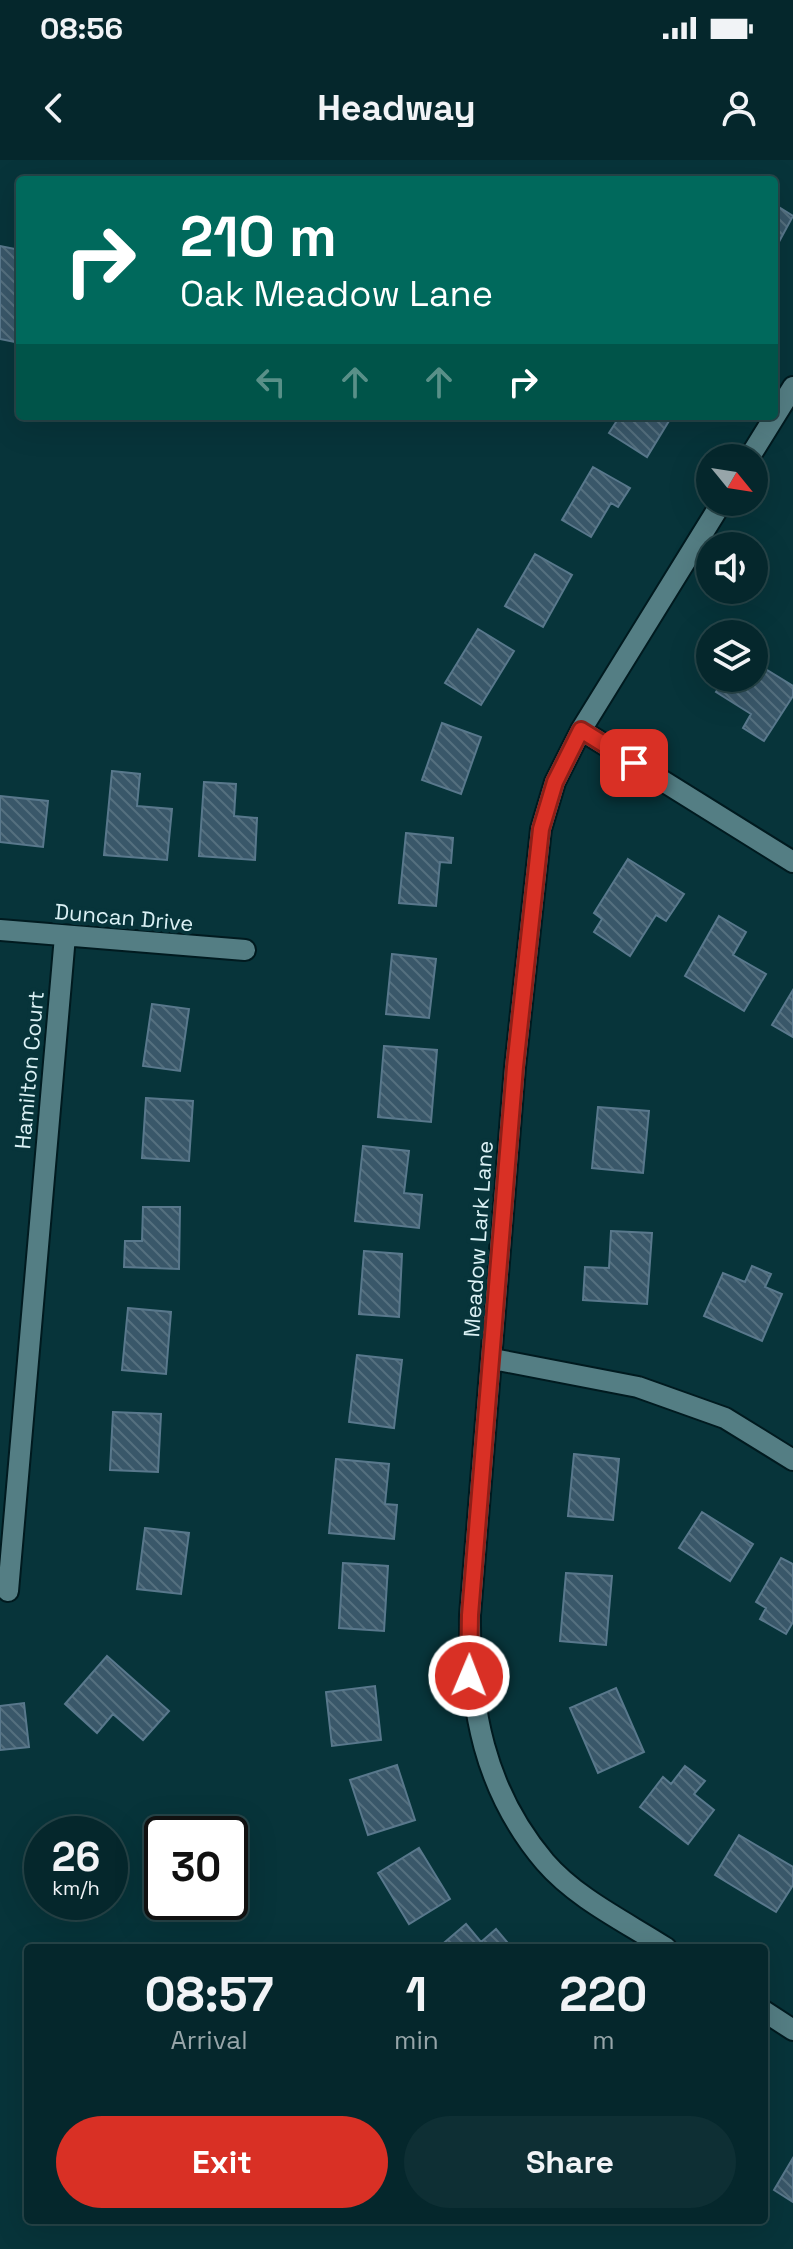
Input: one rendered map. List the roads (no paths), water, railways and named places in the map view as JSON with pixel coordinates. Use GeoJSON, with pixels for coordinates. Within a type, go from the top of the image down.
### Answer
{"type":"FeatureCollection","features":[{"type":"Feature","properties":{"kind":"street"},"geometry":{"type":"LineString","coordinates":[[778,411],[793,387]]}},
{"type":"Feature","properties":{"kind":"street"},"geometry":{"type":"LineString","coordinates":[[758,444],[773,420]]}},
{"type":"Feature","properties":{"kind":"street","name":"Meadow Lark Lane"},"geometry":{"type":"LineString","coordinates":[[660,1944],[581,1894],[546,1864],[509,1811],[475,1719],[469,1676],[470,1615],[515,1067],[541,829],[555,782],[581,730],[713,516]]}},
{"type":"Feature","properties":{"kind":"street"},"geometry":{"type":"LineString","coordinates":[[581,730],[793,862]]}},
{"type":"Feature","properties":{"kind":"street","name":"Duncan Drive"},"geometry":{"type":"LineString","coordinates":[[0,930],[245,950]]}},
{"type":"Feature","properties":{"kind":"street","name":"Hamilton Court"},"geometry":{"type":"LineString","coordinates":[[8,1591],[65,936]]}},
{"type":"Feature","properties":{"kind":"street"},"geometry":{"type":"LineString","coordinates":[[493,1359],[638,1387],[725,1418],[793,1460]]}},
{"type":"Feature","properties":{"kind":"street"},"geometry":{"type":"LineString","coordinates":[[768,2014],[793,2030]]}}]}
